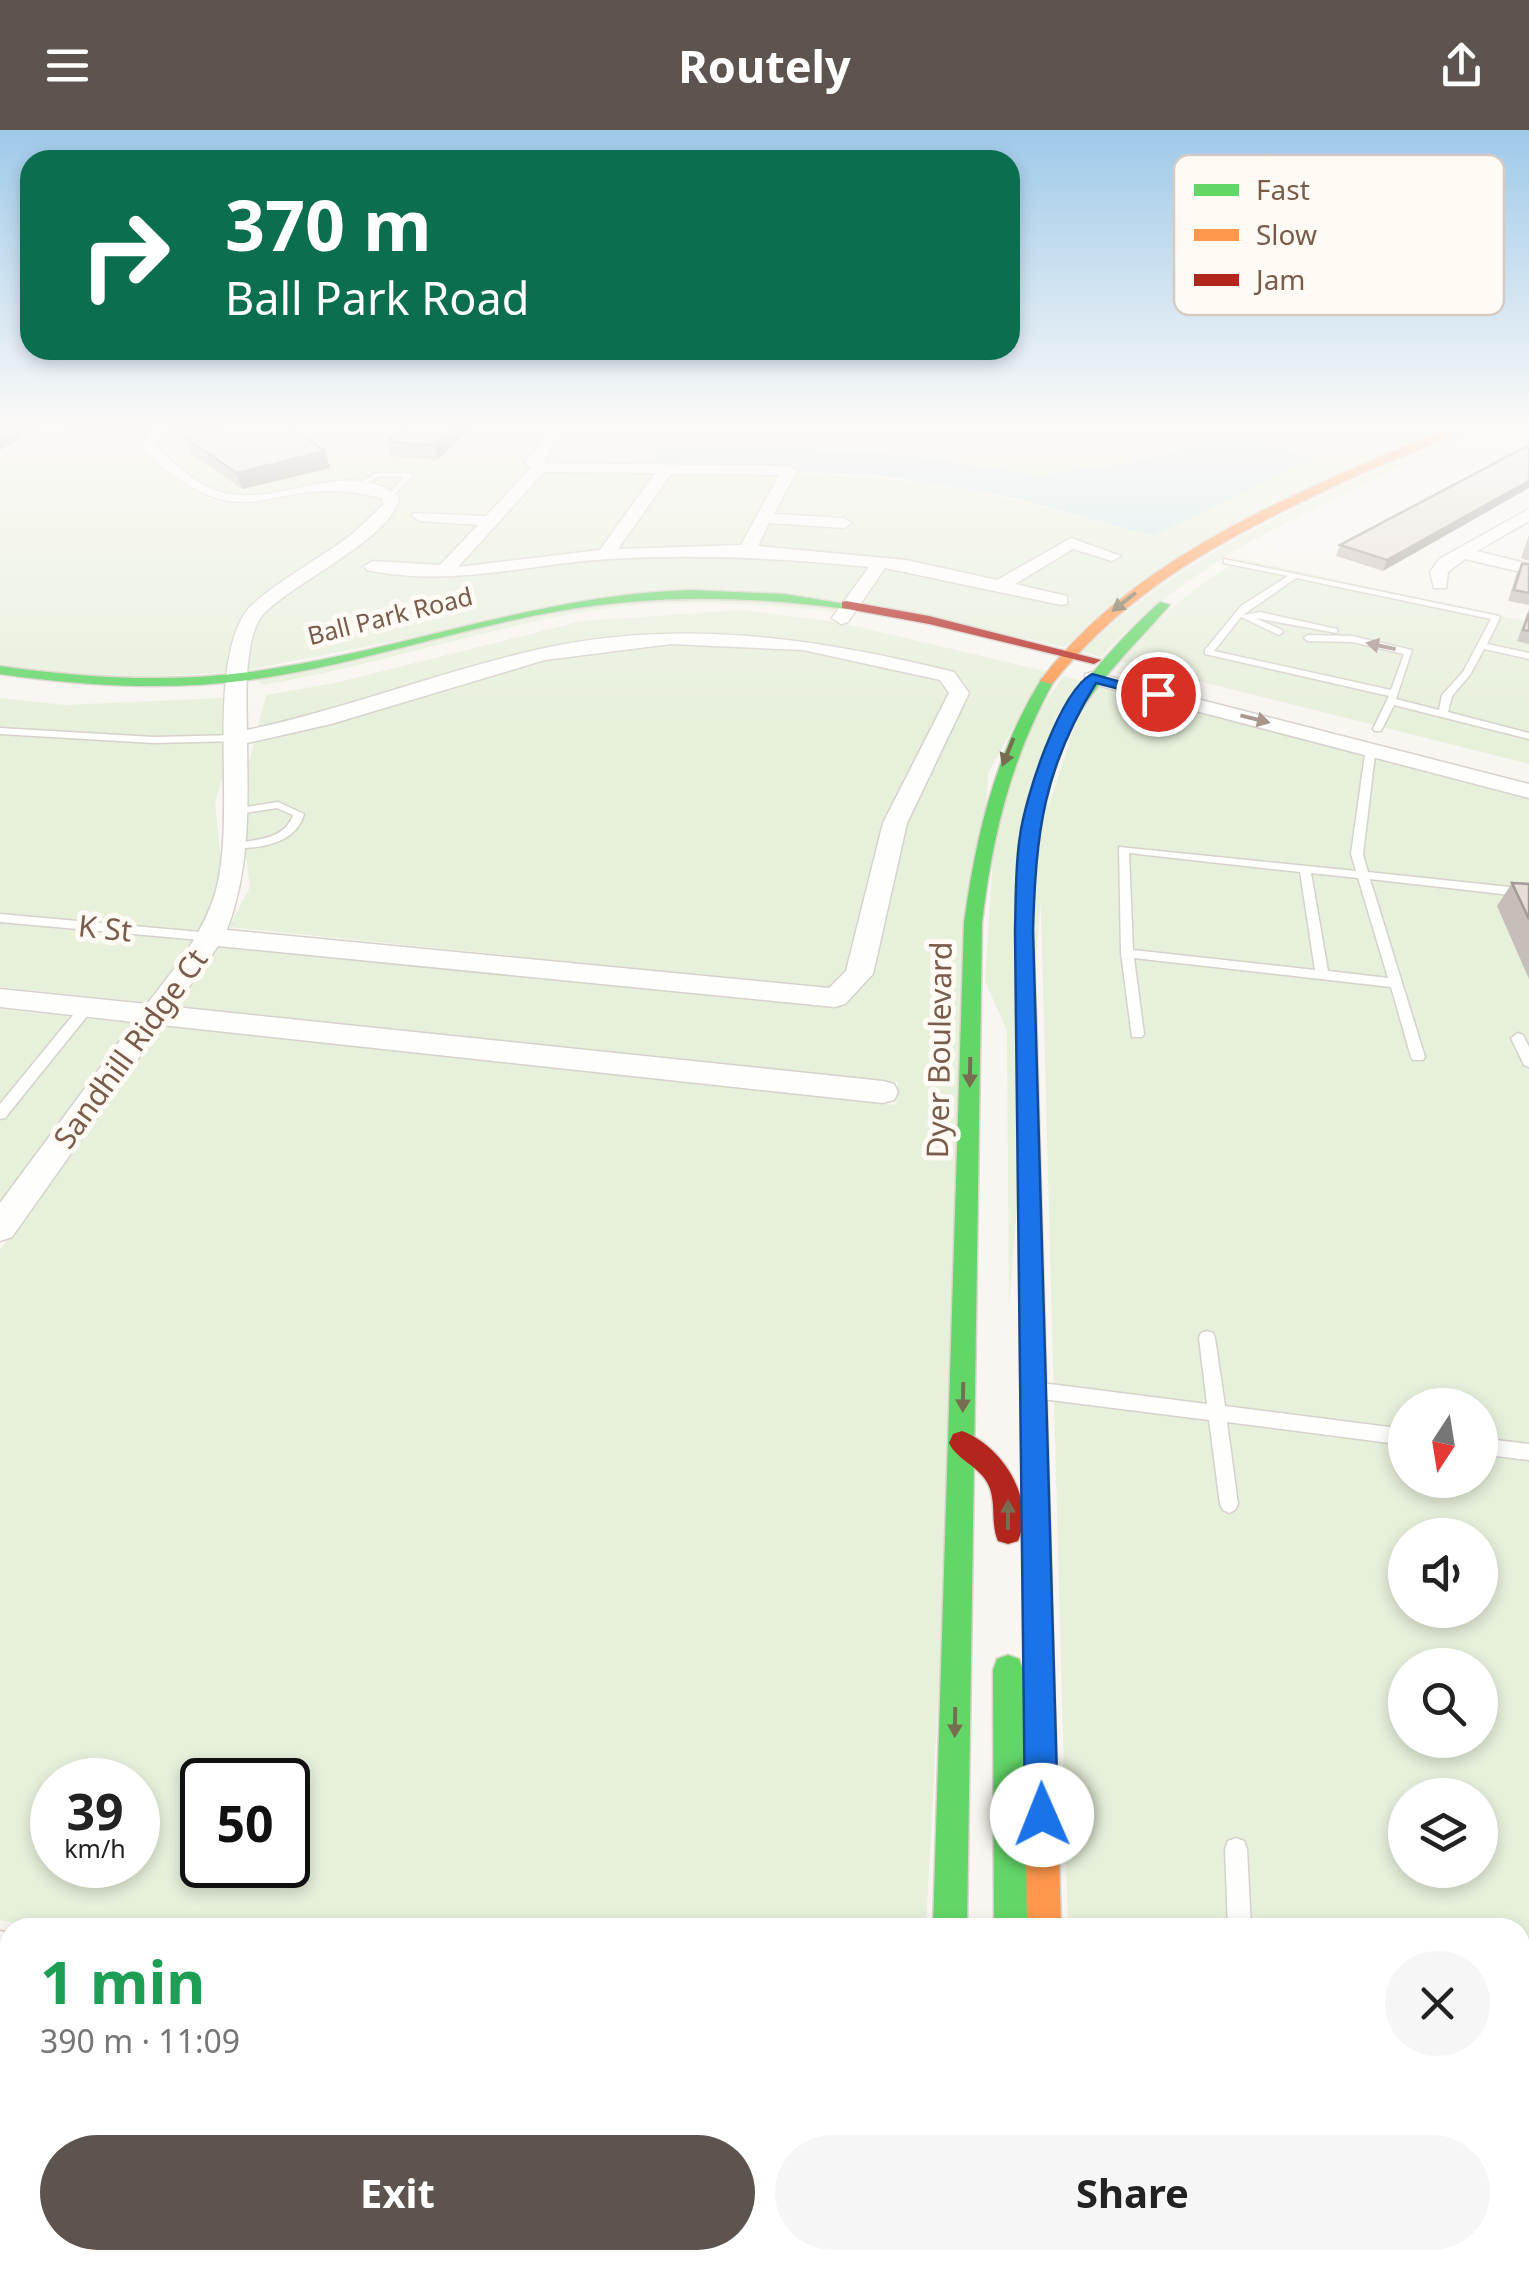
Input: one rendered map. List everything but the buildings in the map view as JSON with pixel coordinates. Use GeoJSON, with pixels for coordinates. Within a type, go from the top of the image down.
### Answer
{"type":"FeatureCollection","features":[{"type":"Feature","properties":{"kind":"main road","name":"Dyer Boulevard"},"geometry":{"type":"LineString","coordinates":[[950,1918],[972,982],[982,839],[998,775],[1018,726],[1063,661],[1151,581],[1206,548],[1258,525]]}},
{"type":"Feature","properties":{"kind":"main road","name":"Dyer Boulevard"},"geometry":{"type":"LineString","coordinates":[[1044,1918],[1024,930],[1028,836],[1042,779],[1065,722],[1099,671],[1143,622],[1227,561],[1294,525]]}},
{"type":"Feature","properties":{"kind":"main road","name":"Ball Park Road"},"geometry":{"type":"LineString","coordinates":[[0,692],[63,698],[236,685],[471,624],[648,596],[775,596],[1099,671]]}},
{"type":"Feature","properties":{"kind":"main road","name":"Ball Park Road"},"geometry":{"type":"LineString","coordinates":[[0,670],[46,678],[236,685]]}},
{"type":"Feature","properties":{"kind":"main road"},"geometry":{"type":"LineString","coordinates":[[972,982],[993,1030],[993,1082]]}},
{"type":"Feature","properties":{"kind":"main road"},"geometry":{"type":"LineString","coordinates":[[1008,1343],[1033,1390]]}},
{"type":"Feature","properties":{"kind":"main road"},"geometry":{"type":"LineString","coordinates":[[962,1444],[990,1459],[1008,1483],[1008,1550]]}},
{"type":"Feature","properties":{"kind":"main road"},"geometry":{"type":"LineString","coordinates":[[1008,1643],[1011,1918]]}},
{"type":"Feature","properties":{"kind":"street","name":"Sandhill Ridge Ct"},"geometry":{"type":"LineString","coordinates":[[0,1228],[211,937],[228,892],[236,846],[236,685],[244,635],[254,612],[372,525]]}},
{"type":"Feature","properties":{"kind":"street"},"geometry":{"type":"LineString","coordinates":[[444,572],[487,525]]}},
{"type":"Feature","properties":{"kind":"street"},"geometry":{"type":"LineString","coordinates":[[606,554],[627,525]]}},
{"type":"Feature","properties":{"kind":"street"},"geometry":{"type":"LineString","coordinates":[[746,550],[760,525]]}},
{"type":"Feature","properties":{"kind":"street"},"geometry":{"type":"LineString","coordinates":[[1440,584],[1440,567],[1510,525]]}},
{"type":"Feature","properties":{"kind":"street"},"geometry":{"type":"LineString","coordinates":[[1000,586],[1071,544],[1112,556]]}},
{"type":"Feature","properties":{"kind":"street"},"geometry":{"type":"LineString","coordinates":[[373,566],[474,572],[606,554],[746,550],[880,562],[1061,600]]}},
{"type":"Feature","properties":{"kind":"street"},"geometry":{"type":"LineString","coordinates":[[1462,553],[1529,569]]}},
{"type":"Feature","properties":{"kind":"street"},"geometry":{"type":"LineString","coordinates":[[845,612],[880,562]]}},
{"type":"Feature","properties":{"kind":"street"},"geometry":{"type":"LineString","coordinates":[[211,937],[835,998],[860,974],[895,823],[959,693],[947,676],[804,644],[671,638],[543,654],[324,720],[238,738]]}},
{"type":"Feature","properties":{"kind":"street","name":"Ball Park Road"},"geometry":{"type":"LineString","coordinates":[[1099,671],[1374,738],[1529,791]]}},
{"type":"Feature","properties":{"kind":"street","name":"Ball Park Road"},"geometry":{"type":"LineString","coordinates":[[1374,738],[1425,741]]}},
{"type":"Feature","properties":{"kind":"street"},"geometry":{"type":"LineString","coordinates":[[1457,748],[1529,770]]}},
{"type":"Feature","properties":{"kind":"street"},"geometry":{"type":"LineString","coordinates":[[2,1000],[883,1092]]}},
{"type":"Feature","properties":{"kind":"lane"},"geometry":{"type":"LineString","coordinates":[[1227,561],[1496,618],[1467,673],[1447,695],[1444,714]]}},
{"type":"Feature","properties":{"kind":"lane"},"geometry":{"type":"LineString","coordinates":[[1294,576],[1241,616],[1208,652],[1529,736]]}},
{"type":"Feature","properties":{"kind":"lane"},"geometry":{"type":"LineString","coordinates":[[1241,616],[1260,615],[1338,632],[1352,639]]}},
{"type":"Feature","properties":{"kind":"lane"},"geometry":{"type":"LineString","coordinates":[[1241,616],[1281,628]]}},
{"type":"Feature","properties":{"kind":"lane"},"geometry":{"type":"LineString","coordinates":[[1309,635],[1352,639],[1409,652],[1374,738],[1357,854],[1418,1057]]}},
{"type":"Feature","properties":{"kind":"lane"},"geometry":{"type":"LineString","coordinates":[[1481,646],[1529,656]]}},
{"type":"Feature","properties":{"kind":"lane"},"geometry":{"type":"LineString","coordinates":[[0,731],[154,740],[238,738]]}},
{"type":"Feature","properties":{"kind":"lane"},"geometry":{"type":"LineString","coordinates":[[236,846],[290,833],[298,824],[299,814],[278,805],[237,811]]}},
{"type":"Feature","properties":{"kind":"lane"},"geometry":{"type":"LineString","coordinates":[[1136,1034],[1127,952],[1123,849],[1529,893]]}},
{"type":"Feature","properties":{"kind":"lane"},"geometry":{"type":"LineString","coordinates":[[1305,870],[1322,975]]}},
{"type":"Feature","properties":{"kind":"lane","name":"K St"},"geometry":{"type":"LineString","coordinates":[[0,918],[211,937]]}},
{"type":"Feature","properties":{"kind":"lane"},"geometry":{"type":"LineString","coordinates":[[1127,952],[1394,983]]}},
{"type":"Feature","properties":{"kind":"lane"},"geometry":{"type":"LineString","coordinates":[[0,1114],[87,1007]]}},
{"type":"Feature","properties":{"kind":"lane"},"geometry":{"type":"LineString","coordinates":[[1518,1038],[1529,1062]]}},
{"type":"Feature","properties":{"kind":"lane"},"geometry":{"type":"LineString","coordinates":[[1208,1338],[1229,1504]]}},
{"type":"Feature","properties":{"kind":"lane"},"geometry":{"type":"LineString","coordinates":[[1033,1390],[1388,1435]]}},
{"type":"Feature","properties":{"kind":"lane"},"geometry":{"type":"LineString","coordinates":[[1498,1448],[1529,1452]]}},
{"type":"Feature","properties":{"kind":"lane"},"geometry":{"type":"LineString","coordinates":[[1236,1849],[1239,1918]]}},
{"type":"Feature","properties":{"kind":"green space"},"geometry":{"type":"Polygon","coordinates":[[[0,525],[363,525],[246,612],[234,636],[227,672],[113,676],[0,664],[0,525]]]}},
{"type":"Feature","properties":{"kind":"green space"},"geometry":{"type":"Polygon","coordinates":[[[380,525],[479,525],[440,567],[370,561],[362,569],[471,577],[606,558],[745,554],[870,564],[844,601],[647,591],[248,670],[253,634],[263,613],[362,542],[380,525]]]}},
{"type":"Feature","properties":{"kind":"green space"},"geometry":{"type":"Polygon","coordinates":[[[496,525],[619,525],[600,551],[456,568],[496,525]]]}},
{"type":"Feature","properties":{"kind":"green space"},"geometry":{"type":"Polygon","coordinates":[[[635,525],[752,525],[740,547],[618,550],[635,525]]]}},
{"type":"Feature","properties":{"kind":"green space"},"geometry":{"type":"Polygon","coordinates":[[[769,525],[1111,525],[1153,536],[1176,525],[1241,525],[1199,545],[1064,647],[861,603],[886,566],[1066,606],[1071,598],[1014,585],[1074,548],[1115,561],[1121,554],[1064,541],[997,581],[876,557],[757,547],[769,525]]]}},
{"type":"Feature","properties":{"kind":"green space"},"geometry":{"type":"Polygon","coordinates":[[[1264,525],[1283,525],[1186,583],[1101,657],[1082,652],[1124,614],[1217,550],[1264,525]]]}},
{"type":"Feature","properties":{"kind":"green space"},"geometry":{"type":"Polygon","coordinates":[[[1243,559],[1529,622],[1529,764],[1119,661],[1176,604],[1243,559]]]}},
{"type":"Feature","properties":{"kind":"green space"},"geometry":{"type":"Polygon","coordinates":[[[648,600],[773,600],[838,609],[836,612],[706,603],[609,608],[537,621],[303,678],[263,685],[255,679],[568,610],[648,600]]]}},
{"type":"Feature","properties":{"kind":"green space"},"geometry":{"type":"Polygon","coordinates":[[[742,610],[838,622],[1045,671],[988,773],[926,1918],[0,1918],[0,1250],[164,1026],[896,1105],[898,1082],[178,1006],[218,945],[833,1008],[846,1004],[872,976],[906,825],[968,695],[953,676],[920,663],[798,641],[666,634],[579,642],[536,651],[258,727],[266,695],[335,683],[581,621],[742,610]]]}},
{"type":"Feature","properties":{"kind":"green space"},"geometry":{"type":"Polygon","coordinates":[[[671,642],[801,648],[939,680],[948,693],[884,821],[847,970],[829,988],[229,927],[250,887],[239,800],[255,739],[545,659],[671,642]]]}},
{"type":"Feature","properties":{"kind":"green space"},"geometry":{"type":"Polygon","coordinates":[[[1063,676],[1080,680],[1055,719],[1009,1309],[1007,1031],[985,981],[994,840],[1028,728],[1063,676]]]}},
{"type":"Feature","properties":{"kind":"green space"},"geometry":{"type":"Polygon","coordinates":[[[1099,685],[1529,798],[1529,1918],[1068,1918],[1039,837],[1075,724],[1099,685]]]}},
{"type":"Feature","properties":{"kind":"green space"},"geometry":{"type":"Polygon","coordinates":[[[245,697],[215,803],[224,892],[153,1003],[0,987],[0,698],[65,705],[245,697]]]}},
{"type":"Feature","properties":{"kind":"green space"},"geometry":{"type":"Polygon","coordinates":[[[0,1009],[138,1024],[0,1207],[0,1009]]]}},
{"type":"Feature","properties":{"kind":"water"},"geometry":{"type":"Polygon","coordinates":[[[1113,525],[1176,525],[1153,536],[1113,525]]]}},
{"type":"Feature","properties":{"kind":"traffic: fast"},"geometry":{"type":"LineString","coordinates":[[0,670],[107,681],[215,680],[286,670],[518,615],[628,597],[721,594],[846,605]]}},
{"type":"Feature","properties":{"kind":"traffic: fast"},"geometry":{"type":"LineString","coordinates":[[1031,1264],[1023,920],[1025,859],[1035,799],[1054,746],[1079,701],[1110,660],[1164,605]]}},
{"type":"Feature","properties":{"kind":"traffic: fast"},"geometry":{"type":"LineString","coordinates":[[950,1918],[973,923],[988,827],[1005,768],[1047,681]]}},
{"type":"Feature","properties":{"kind":"traffic: fast"},"geometry":{"type":"LineString","coordinates":[[1008,1670],[1011,1918]]}},
{"type":"Feature","properties":{"kind":"traffic: slow"},"geometry":{"type":"LineString","coordinates":[[1047,681],[1080,639],[1125,600],[1178,564],[1248,525]]}},
{"type":"Feature","properties":{"kind":"traffic: slow"},"geometry":{"type":"LineString","coordinates":[[1031,1264],[1044,1918]]}},
{"type":"Feature","properties":{"kind":"traffic: jam"},"geometry":{"type":"LineString","coordinates":[[846,605],[929,620],[1094,660]]}},
{"type":"Feature","properties":{"kind":"traffic: jam"},"geometry":{"type":"LineString","coordinates":[[962,1443],[986,1460],[1000,1479],[1008,1531]]}},
{"type":"Feature","properties":{"kind":"route"},"geometry":{"type":"LineString","coordinates":[[1042,1815],[1024,930],[1028,836],[1042,779],[1065,722],[1092,678],[1158,694]]}}]}
